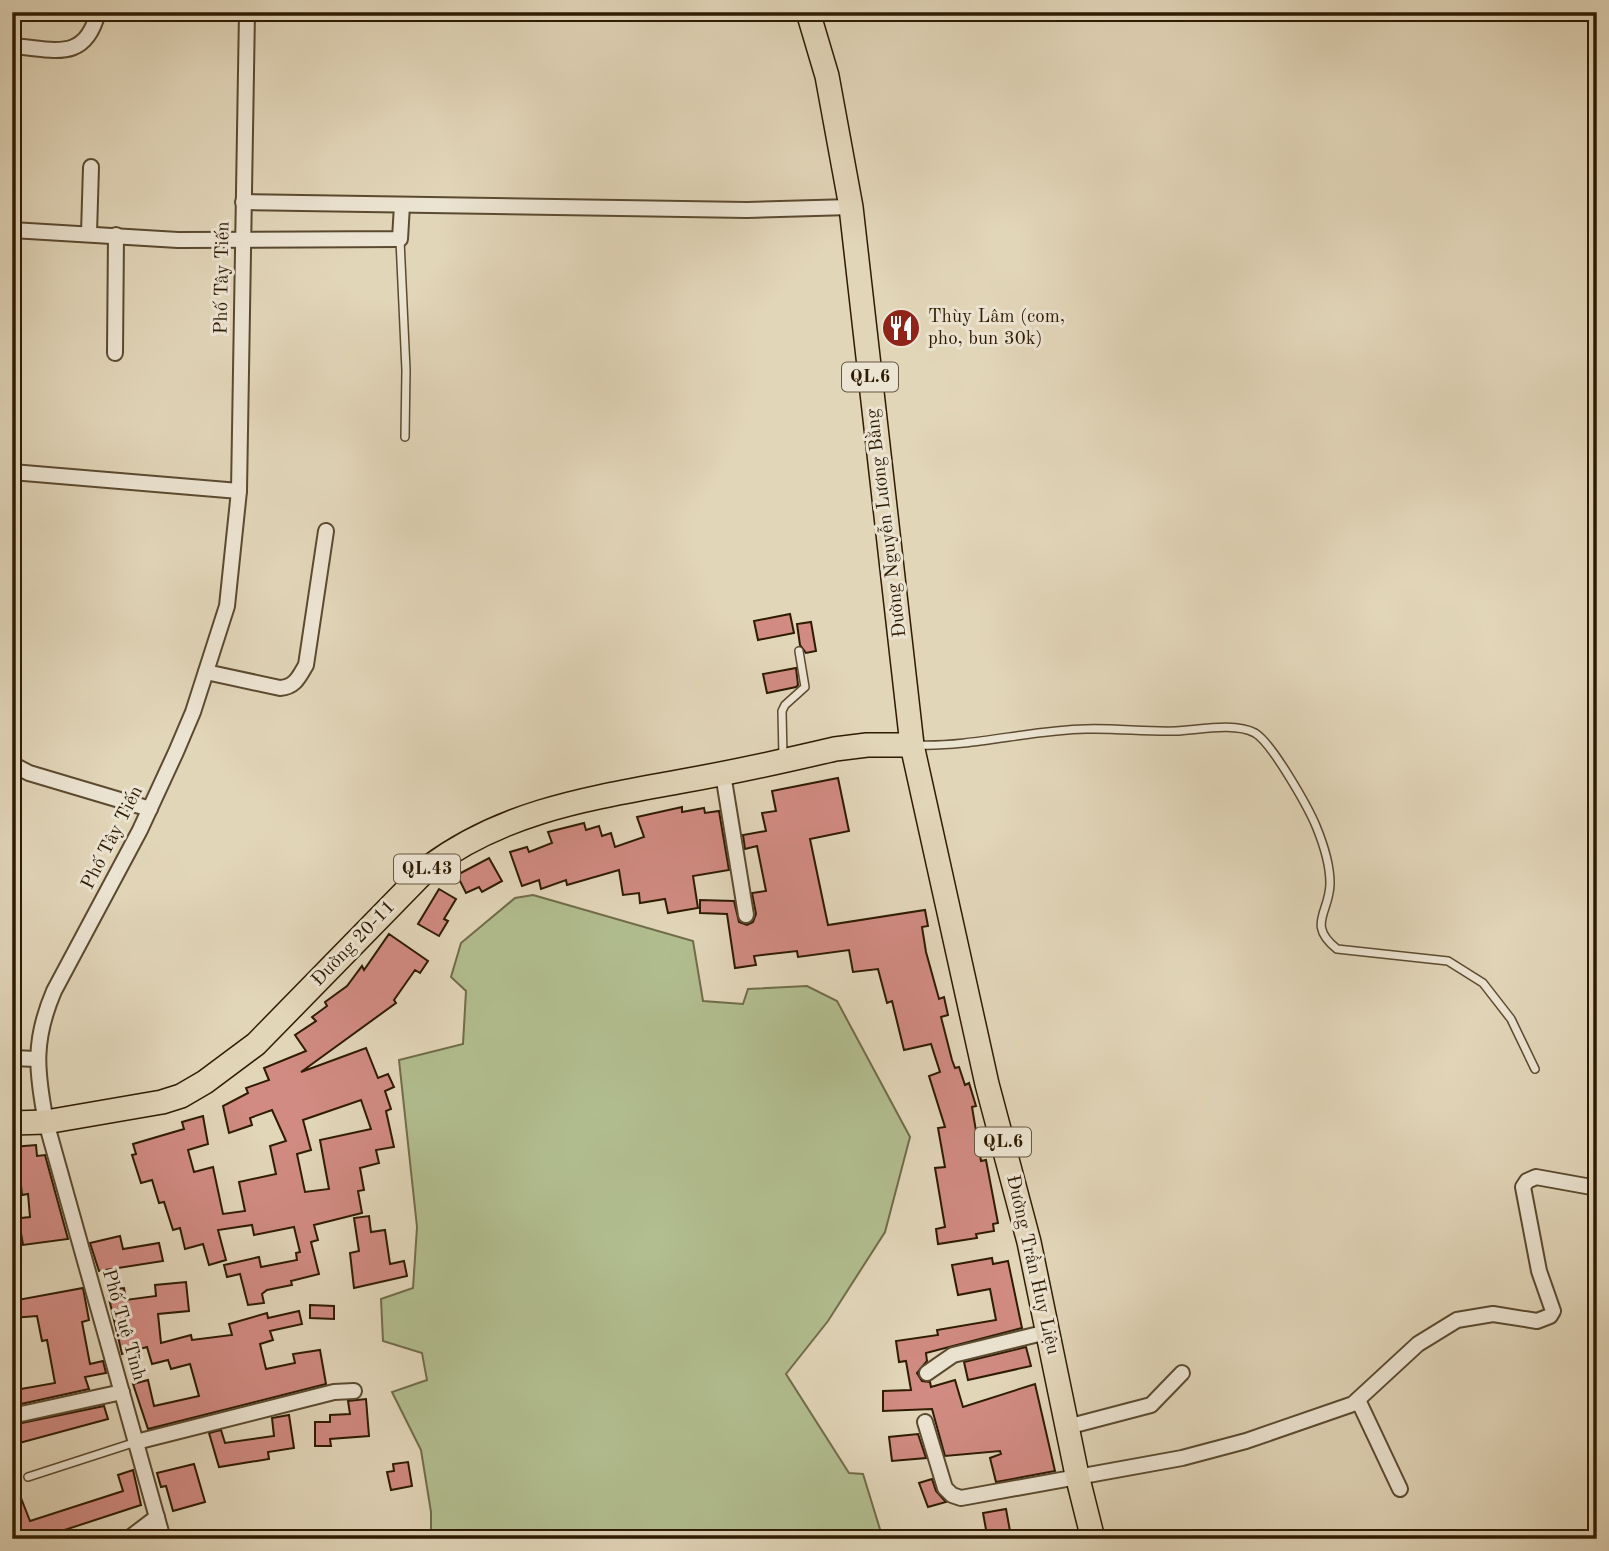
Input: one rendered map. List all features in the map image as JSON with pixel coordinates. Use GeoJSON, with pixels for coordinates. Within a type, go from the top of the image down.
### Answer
{"type":"FeatureCollection","features":[{"type":"Feature","properties":{"kind":"highway","name":"Đường Nguyễn Lương Bằng"},"geometry":{"type":"LineString","coordinates":[[808,12],[827,76],[851,207],[912,745]]}},
{"type":"Feature","properties":{"kind":"highway","name":"Đường 20-11"},"geometry":{"type":"LineString","coordinates":[[12,1123],[46,1122],[162,1102],[181,1096],[214,1076],[256,1044],[429,867],[469,841],[558,805],[867,745],[912,745]]}},
{"type":"Feature","properties":{"kind":"highway","name":"Đường Trần Huy Liệu"},"geometry":{"type":"LineString","coordinates":[[912,745],[987,1084],[1029,1242],[1077,1475],[1093,1539]]}},
{"type":"Feature","properties":{"kind":"street"},"geometry":{"type":"LineString","coordinates":[[12,46],[69,50],[80,46],[89,37],[98,12]]}},
{"type":"Feature","properties":{"kind":"street"},"geometry":{"type":"LineString","coordinates":[[243,202],[247,12]]}},
{"type":"Feature","properties":{"kind":"street"},"geometry":{"type":"LineString","coordinates":[[89,233],[91,167]]}},
{"type":"Feature","properties":{"kind":"street","name":"Phố Tây Tiến"},"geometry":{"type":"LineString","coordinates":[[36,1059],[44,1013],[150,809],[193,712],[227,606],[239,491],[243,202],[747,210],[851,207]]}},
{"type":"Feature","properties":{"kind":"street"},"geometry":{"type":"LineString","coordinates":[[12,230],[178,240],[400,239],[402,205]]}},
{"type":"Feature","properties":{"kind":"street"},"geometry":{"type":"LineString","coordinates":[[115,353],[116,235]]}},
{"type":"Feature","properties":{"kind":"street"},"geometry":{"type":"LineString","coordinates":[[12,472],[239,491]]}},
{"type":"Feature","properties":{"kind":"street"},"geometry":{"type":"LineString","coordinates":[[206,672],[280,688],[290,687],[298,679],[306,665],[326,531]]}},
{"type":"Feature","properties":{"kind":"street"},"geometry":{"type":"LineString","coordinates":[[12,765],[29,773],[150,809]]}},
{"type":"Feature","properties":{"kind":"street"},"geometry":{"type":"LineString","coordinates":[[723,774],[746,915]]}},
{"type":"Feature","properties":{"kind":"street"},"geometry":{"type":"LineString","coordinates":[[12,1058],[36,1059],[46,1122]]}},
{"type":"Feature","properties":{"kind":"street","name":"Phố Tuệ Tĩnh"},"geometry":{"type":"LineString","coordinates":[[46,1122],[163,1539]]}},
{"type":"Feature","properties":{"kind":"street"},"geometry":{"type":"LineString","coordinates":[[925,1422],[937,1467],[952,1495],[961,1498],[1209,1452],[1353,1405],[1418,1344],[1457,1321],[1493,1314],[1537,1321],[1550,1316],[1553,1311],[1539,1271],[1523,1187],[1527,1181],[1536,1177],[1597,1188]]}},
{"type":"Feature","properties":{"kind":"street"},"geometry":{"type":"LineString","coordinates":[[927,1373],[953,1355],[1048,1332]]}},
{"type":"Feature","properties":{"kind":"street"},"geometry":{"type":"LineString","coordinates":[[1067,1427],[1151,1405],[1182,1373]]}},
{"type":"Feature","properties":{"kind":"street"},"geometry":{"type":"LineString","coordinates":[[136,1442],[334,1392],[354,1391]]}},
{"type":"Feature","properties":{"kind":"street"},"geometry":{"type":"LineString","coordinates":[[12,1416],[121,1392]]}},
{"type":"Feature","properties":{"kind":"street"},"geometry":{"type":"LineString","coordinates":[[1358,1400],[1400,1489]]}},
{"type":"Feature","properties":{"kind":"street"},"geometry":{"type":"LineString","coordinates":[[128,1539],[157,1517]]}},
{"type":"Feature","properties":{"kind":"lane"},"geometry":{"type":"LineString","coordinates":[[400,239],[406,370],[405,437]]}},
{"type":"Feature","properties":{"kind":"lane"},"geometry":{"type":"LineString","coordinates":[[783,761],[782,711],[805,687],[799,651]]}},
{"type":"Feature","properties":{"kind":"lane"},"geometry":{"type":"LineString","coordinates":[[912,745],[960,745],[1086,729],[1156,732],[1236,729],[1255,733],[1267,743],[1316,824],[1328,863],[1330,885],[1320,923],[1323,938],[1337,949],[1448,961],[1483,983],[1511,1019],[1535,1069]]}},
{"type":"Feature","properties":{"kind":"lane"},"geometry":{"type":"LineString","coordinates":[[29,1477],[136,1442]]}},
{"type":"Feature","properties":{"kind":"green space"},"geometry":{"type":"Polygon","coordinates":[[[533,895],[693,941],[703,1001],[743,1004],[748,989],[807,986],[837,1001],[910,1137],[885,1232],[828,1321],[786,1374],[849,1473],[863,1474],[883,1539],[431,1539],[431,1512],[421,1450],[392,1392],[427,1380],[422,1353],[383,1341],[381,1299],[413,1288],[417,1227],[399,1060],[463,1044],[466,991],[451,977],[461,943],[515,898],[533,895]]]}},
{"type":"Feature","properties":{"kind":"building"},"geometry":{"type":"Polygon","coordinates":[[[790,614],[794,633],[758,640],[754,621],[790,614]]]}},
{"type":"Feature","properties":{"kind":"building"},"geometry":{"type":"Polygon","coordinates":[[[811,622],[816,651],[806,653],[800,645],[797,624],[811,622]]]}},
{"type":"Feature","properties":{"kind":"building"},"geometry":{"type":"Polygon","coordinates":[[[796,668],[796,687],[767,693],[763,674],[796,668]]]}},
{"type":"Feature","properties":{"kind":"building"},"geometry":{"type":"Polygon","coordinates":[[[838,778],[849,831],[810,839],[828,925],[925,910],[928,926],[922,927],[926,952],[939,999],[944,997],[948,1015],[941,1017],[955,1068],[959,1067],[965,1085],[969,1083],[976,1106],[972,1107],[981,1161],[986,1160],[998,1223],[993,1224],[994,1231],[976,1234],[977,1238],[938,1244],[936,1229],[945,1227],[935,1168],[945,1167],[938,1128],[945,1127],[929,1076],[940,1072],[931,1044],[904,1050],[892,1001],[887,1003],[878,969],[853,972],[849,950],[798,957],[797,951],[754,956],[756,965],[735,968],[727,914],[700,913],[700,900],[734,901],[739,922],[747,925],[753,922],[756,914],[752,893],[766,891],[757,846],[745,849],[743,835],[766,831],[762,813],[776,811],[772,791],[838,778]]]}},
{"type":"Feature","properties":{"kind":"building"},"geometry":{"type":"Polygon","coordinates":[[[682,807],[682,812],[704,808],[705,813],[719,811],[729,870],[693,876],[698,908],[668,913],[665,899],[640,903],[639,893],[623,895],[619,870],[567,885],[566,880],[541,889],[539,880],[522,886],[510,852],[527,847],[529,852],[552,843],[548,832],[584,823],[586,830],[599,826],[602,836],[611,833],[615,847],[644,837],[637,817],[682,807]]]}},
{"type":"Feature","properties":{"kind":"building"},"geometry":{"type":"Polygon","coordinates":[[[489,858],[502,881],[482,892],[479,887],[466,893],[457,875],[489,858]]]}},
{"type":"Feature","properties":{"kind":"building"},"geometry":{"type":"Polygon","coordinates":[[[439,889],[456,899],[444,919],[448,921],[439,936],[418,924],[439,889]]]}},
{"type":"Feature","properties":{"kind":"building"},"geometry":{"type":"Polygon","coordinates":[[[389,934],[428,961],[420,973],[415,970],[394,1000],[396,1003],[301,1072],[366,1048],[378,1078],[388,1074],[394,1087],[385,1091],[391,1109],[386,1111],[394,1147],[376,1150],[379,1163],[360,1168],[364,1190],[358,1191],[362,1213],[314,1225],[318,1240],[311,1242],[319,1274],[291,1281],[292,1285],[267,1290],[262,1294],[264,1303],[248,1305],[240,1274],[227,1277],[224,1265],[259,1257],[261,1267],[297,1260],[296,1253],[300,1252],[294,1227],[254,1235],[252,1225],[218,1230],[226,1260],[209,1265],[203,1244],[185,1249],[180,1228],[173,1230],[164,1202],[159,1203],[152,1180],[141,1183],[132,1155],[136,1154],[133,1144],[184,1129],[182,1122],[203,1116],[208,1144],[188,1150],[194,1172],[213,1167],[223,1214],[245,1211],[239,1182],[276,1174],[270,1146],[286,1141],[272,1110],[250,1118],[252,1125],[229,1133],[223,1106],[248,1093],[246,1088],[269,1080],[264,1068],[306,1051],[295,1035],[316,1021],[312,1017],[327,1006],[325,1002],[347,986],[362,966],[364,970],[389,934]],[[361,1100],[303,1120],[311,1150],[297,1154],[305,1192],[329,1189],[320,1140],[371,1129],[361,1100]]]}},
{"type":"Feature","properties":{"kind":"building"},"geometry":{"type":"Polygon","coordinates":[[[36,1145],[37,1156],[45,1155],[68,1239],[23,1245],[21,1233],[12,1234],[12,1219],[30,1217],[28,1194],[22,1195],[21,1185],[12,1186],[12,1147],[36,1145]]]}},
{"type":"Feature","properties":{"kind":"building"},"geometry":{"type":"Polygon","coordinates":[[[369,1216],[371,1232],[385,1230],[390,1264],[404,1261],[407,1276],[354,1288],[350,1253],[359,1251],[354,1218],[369,1216]]]}},
{"type":"Feature","properties":{"kind":"building"},"geometry":{"type":"Polygon","coordinates":[[[120,1236],[123,1249],[159,1243],[163,1261],[99,1271],[90,1243],[120,1236]]]}},
{"type":"Feature","properties":{"kind":"building"},"geometry":{"type":"Polygon","coordinates":[[[992,1258],[993,1264],[1008,1261],[1022,1328],[926,1353],[927,1361],[917,1373],[922,1381],[930,1382],[931,1387],[955,1380],[963,1407],[1035,1384],[1055,1471],[996,1482],[990,1458],[1001,1454],[1000,1451],[945,1456],[932,1409],[883,1411],[883,1391],[911,1390],[906,1361],[899,1362],[896,1341],[938,1335],[937,1330],[996,1320],[990,1289],[958,1295],[952,1265],[992,1258]]]}},
{"type":"Feature","properties":{"kind":"building"},"geometry":{"type":"Polygon","coordinates":[[[186,1282],[189,1311],[158,1314],[161,1343],[191,1335],[192,1340],[232,1335],[229,1324],[267,1313],[268,1318],[299,1311],[302,1324],[270,1331],[273,1340],[260,1344],[266,1369],[295,1363],[293,1354],[320,1350],[326,1384],[148,1429],[133,1384],[148,1380],[154,1406],[199,1396],[190,1364],[171,1369],[168,1360],[152,1364],[147,1347],[122,1354],[107,1290],[124,1288],[126,1300],[156,1296],[155,1285],[186,1282]]]}},
{"type":"Feature","properties":{"kind":"building"},"geometry":{"type":"Polygon","coordinates":[[[83,1288],[89,1320],[82,1322],[90,1364],[103,1361],[106,1373],[85,1377],[89,1389],[12,1406],[12,1402],[17,1401],[15,1390],[55,1383],[47,1340],[42,1341],[37,1316],[12,1318],[12,1301],[83,1288]]]}},
{"type":"Feature","properties":{"kind":"building"},"geometry":{"type":"Polygon","coordinates":[[[310,1305],[334,1306],[334,1319],[310,1318],[310,1305]]]}},
{"type":"Feature","properties":{"kind":"building"},"geometry":{"type":"Polygon","coordinates":[[[1026,1347],[1031,1366],[968,1380],[964,1362],[1026,1347]]]}},
{"type":"Feature","properties":{"kind":"building"},"geometry":{"type":"Polygon","coordinates":[[[366,1399],[369,1436],[330,1439],[331,1446],[315,1446],[315,1422],[330,1422],[330,1415],[350,1414],[348,1401],[366,1399]]]}},
{"type":"Feature","properties":{"kind":"building"},"geometry":{"type":"Polygon","coordinates":[[[104,1406],[108,1419],[12,1445],[12,1425],[104,1406]]]}},
{"type":"Feature","properties":{"kind":"building"},"geometry":{"type":"Polygon","coordinates":[[[289,1415],[294,1448],[268,1452],[269,1459],[219,1467],[209,1433],[221,1430],[225,1443],[274,1436],[272,1418],[289,1415]]]}},
{"type":"Feature","properties":{"kind":"building"},"geometry":{"type":"Polygon","coordinates":[[[918,1434],[926,1458],[892,1461],[889,1437],[918,1434]]]}},
{"type":"Feature","properties":{"kind":"building"},"geometry":{"type":"Polygon","coordinates":[[[408,1462],[412,1486],[391,1490],[387,1472],[394,1471],[393,1464],[408,1462]]]}},
{"type":"Feature","properties":{"kind":"building"},"geometry":{"type":"Polygon","coordinates":[[[194,1464],[205,1502],[173,1511],[166,1486],[161,1487],[157,1473],[194,1464]]]}},
{"type":"Feature","properties":{"kind":"building"},"geometry":{"type":"Polygon","coordinates":[[[133,1470],[141,1505],[37,1539],[12,1539],[12,1475],[30,1521],[123,1491],[118,1475],[133,1470]]]}},
{"type":"Feature","properties":{"kind":"building"},"geometry":{"type":"Polygon","coordinates":[[[932,1479],[936,1491],[946,1502],[928,1507],[919,1483],[932,1479]]]}},
{"type":"Feature","properties":{"kind":"building"},"geometry":{"type":"Polygon","coordinates":[[[1006,1509],[1010,1531],[987,1535],[983,1513],[1006,1509]]]}},
{"type":"Feature","properties":{"kind":"place","name":"Thùy Lâm (com, pho, bun 30k)"},"geometry":{"type":"Point","coordinates":[901,328]}}]}
